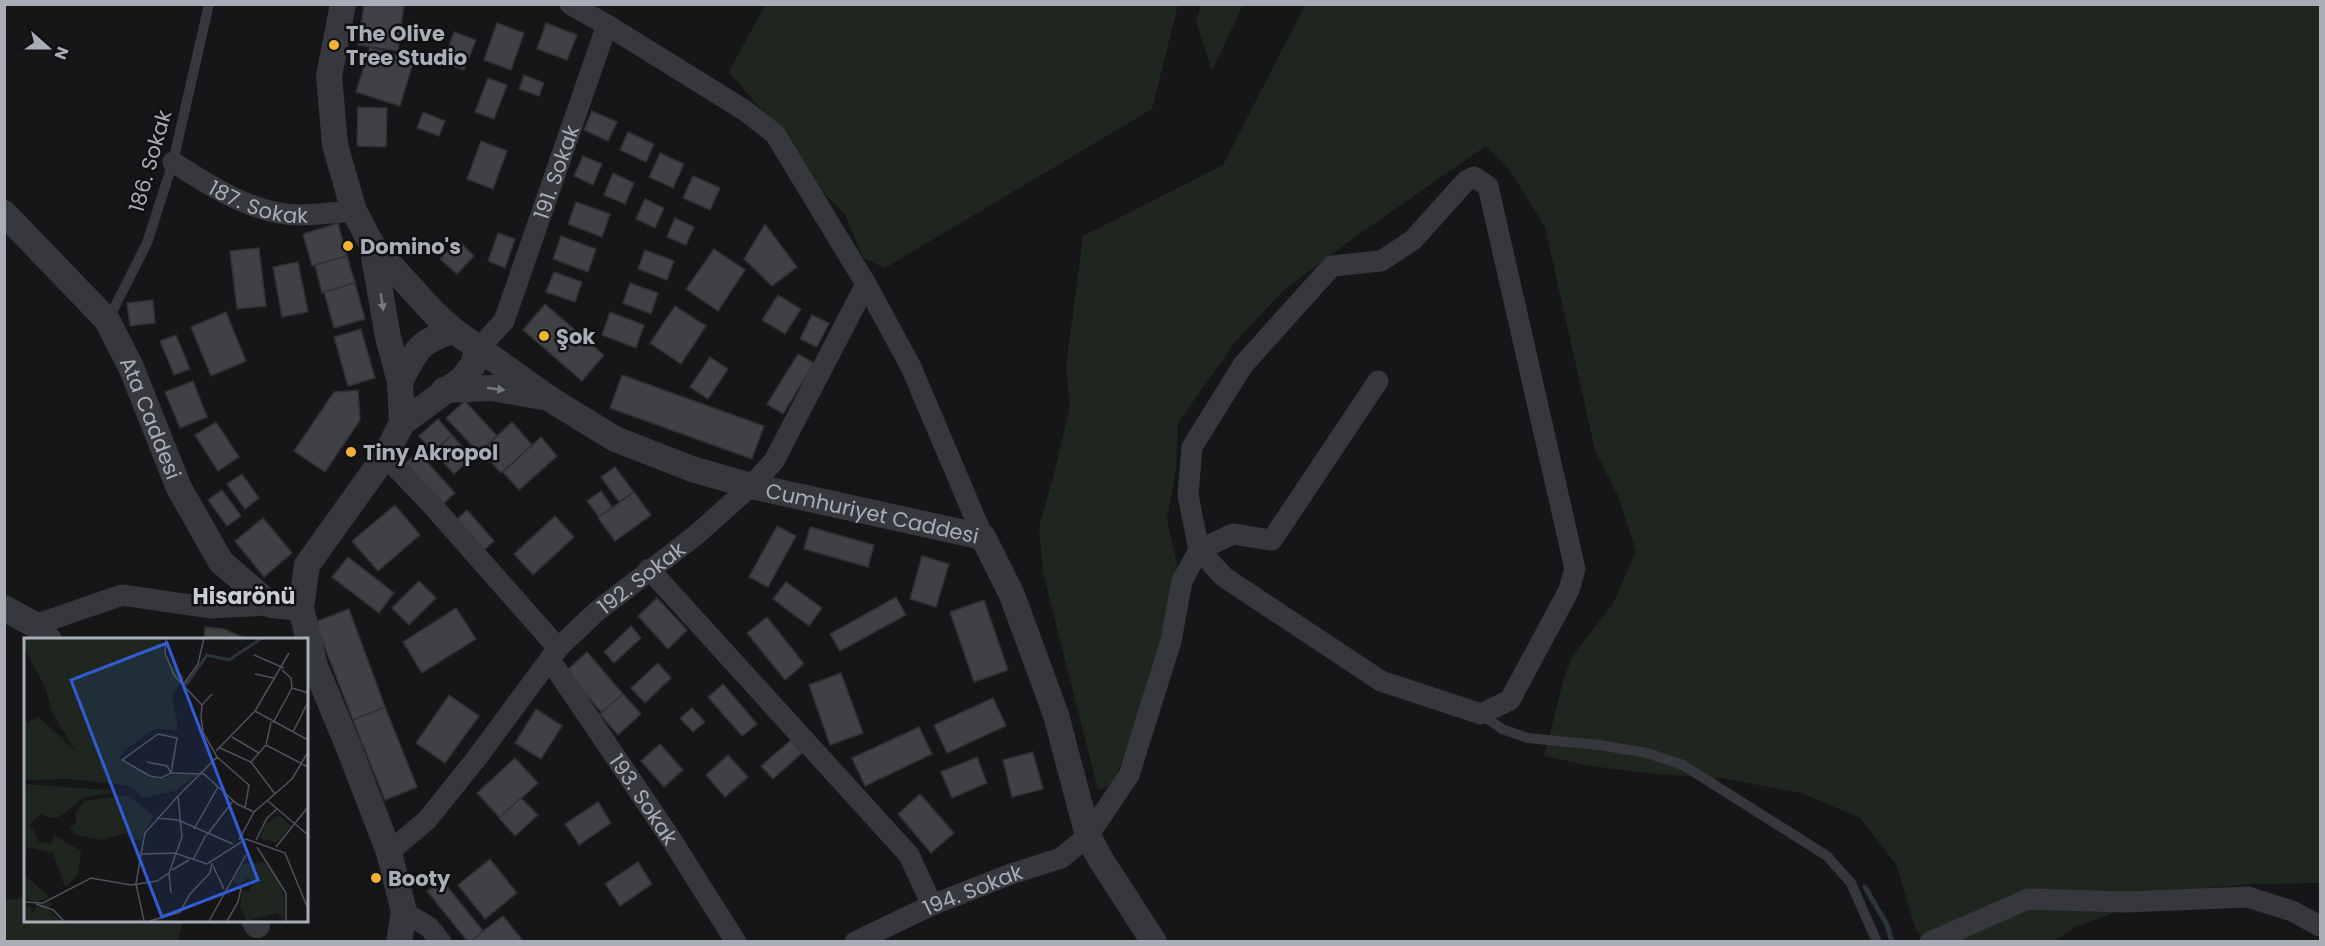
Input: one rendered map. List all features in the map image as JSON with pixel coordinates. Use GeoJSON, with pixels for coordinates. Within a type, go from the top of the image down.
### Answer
{"type":"FeatureCollection","features":[{"type":"Feature","properties":{"kind":"street","name":"Cumhuriyet Caddesi"},"geometry":{"type":"LineString","coordinates":[[343,4],[329,76],[335,145],[354,211],[372,245],[434,313],[453,330],[550,399],[615,439],[692,469],[751,486],[983,537],[1012,596],[1056,715],[1088,836],[1154,942]]}},
{"type":"Feature","properties":{"kind":"street"},"geometry":{"type":"LineString","coordinates":[[570,4],[744,110],[775,134],[866,284],[911,367],[983,537]]}},
{"type":"Feature","properties":{"kind":"street","name":"191. Sokak"},"geometry":{"type":"LineString","coordinates":[[478,349],[504,321],[607,25]]}},
{"type":"Feature","properties":{"kind":"street","name":"187. Sokak"},"geometry":{"type":"LineString","coordinates":[[173,162],[208,184],[252,206],[296,215],[354,211]]}},
{"type":"Feature","properties":{"kind":"street"},"geometry":{"type":"LineString","coordinates":[[1473,177],[1488,186],[1575,569],[1569,590],[1510,700],[1481,714],[1381,681],[1224,577],[1199,550],[1188,495],[1192,447],[1243,365],[1332,266],[1381,261],[1413,240],[1466,181],[1473,177]]}},
{"type":"Feature","properties":{"kind":"street","name":"Ata Caddesi"},"geometry":{"type":"LineString","coordinates":[[4,213],[108,320],[131,367],[179,488],[221,562],[271,605]]}},
{"type":"Feature","properties":{"kind":"street"},"geometry":{"type":"LineString","coordinates":[[372,245],[388,337],[400,382],[402,423]]}},
{"type":"Feature","properties":{"kind":"street","name":"192. Sokak"},"geometry":{"type":"LineString","coordinates":[[389,852],[427,820],[554,654],[596,612],[696,535],[751,486],[774,461],[866,284]]}},
{"type":"Feature","properties":{"kind":"street"},"geometry":{"type":"LineString","coordinates":[[400,382],[419,346],[435,336],[453,330]]}},
{"type":"Feature","properties":{"kind":"street"},"geometry":{"type":"LineString","coordinates":[[399,942],[404,912],[389,852],[350,748],[315,666],[301,608],[307,565],[385,456],[402,423],[462,379],[473,365],[478,349]]}},
{"type":"Feature","properties":{"kind":"street"},"geometry":{"type":"LineString","coordinates":[[1199,550],[1233,534],[1272,540],[1377,381]]}},
{"type":"Feature","properties":{"kind":"street"},"geometry":{"type":"LineString","coordinates":[[400,382],[410,390],[423,394],[446,390],[492,388],[550,399]]}},
{"type":"Feature","properties":{"kind":"street","name":"193. Sokak"},"geometry":{"type":"LineString","coordinates":[[385,456],[432,505],[554,654],[736,942]]}},
{"type":"Feature","properties":{"kind":"street","name":"194. Sokak"},"geometry":{"type":"LineString","coordinates":[[855,942],[932,905],[1011,874],[1061,858],[1088,836],[1129,775],[1171,640],[1182,581],[1199,550]]}},
{"type":"Feature","properties":{"kind":"street"},"geometry":{"type":"LineString","coordinates":[[650,569],[909,855],[932,905]]}},
{"type":"Feature","properties":{"kind":"street"},"geometry":{"type":"LineString","coordinates":[[4,608],[42,632],[122,595],[211,608],[271,605],[301,608]]}},
{"type":"Feature","properties":{"kind":"street"},"geometry":{"type":"LineString","coordinates":[[1930,942],[2028,899],[2126,902],[2248,897],[2292,911],[2320,926]]}},
{"type":"Feature","properties":{"kind":"street"},"geometry":{"type":"LineString","coordinates":[[404,912],[429,927],[441,942]]}},
{"type":"Feature","properties":{"kind":"lane","name":"186. Sokak"},"geometry":{"type":"LineString","coordinates":[[108,320],[147,243],[173,162],[209,4]]}},
{"type":"Feature","properties":{"kind":"lane"},"geometry":{"type":"LineString","coordinates":[[1481,714],[1502,729],[1528,738],[1599,745],[1647,753],[1683,765],[1827,856],[1851,883],[1877,942]]}},
{"type":"Feature","properties":{"kind":"shaded area"},"geometry":{"type":"Polygon","coordinates":[[[765,5],[1178,5],[1152,109],[885,268],[863,258],[845,214],[809,178],[796,150],[729,72],[765,5]]]}},
{"type":"Feature","properties":{"kind":"shaded area"},"geometry":{"type":"Polygon","coordinates":[[[1201,5],[1243,5],[1212,71],[1196,21],[1201,5]]]}},
{"type":"Feature","properties":{"kind":"shaded area"},"geometry":{"type":"Polygon","coordinates":[[[1305,5],[2320,5],[2320,883],[2214,887],[2151,900],[2077,926],[2054,941],[1927,941],[1916,930],[1896,864],[1860,818],[1801,793],[1722,778],[1654,774],[1591,766],[1544,756],[1564,678],[1573,655],[1613,604],[1636,551],[1618,496],[1595,450],[1545,227],[1511,172],[1486,146],[1352,239],[1284,290],[1236,341],[1178,423],[1176,469],[1167,520],[1177,564],[1170,623],[1113,785],[1098,790],[1043,573],[1039,527],[1070,406],[1066,367],[1083,236],[1223,165],[1305,5]]]}},
{"type":"Feature","properties":{"kind":"shaded area"},"geometry":{"type":"Polygon","coordinates":[[[24,897],[24,922],[183,922],[178,941],[5,941],[5,898],[7,900],[24,897]]]}},
{"type":"Feature","properties":{"kind":"building"},"geometry":{"type":"Polygon","coordinates":[[[364,4],[404,4],[398,51],[358,45],[364,4]]]}},
{"type":"Feature","properties":{"kind":"building"},"geometry":{"type":"Polygon","coordinates":[[[497,23],[524,33],[511,70],[484,60],[497,23]]]}},
{"type":"Feature","properties":{"kind":"building"},"geometry":{"type":"Polygon","coordinates":[[[546,23],[577,35],[567,60],[537,49],[546,23]]]}},
{"type":"Feature","properties":{"kind":"building"},"geometry":{"type":"Polygon","coordinates":[[[454,32],[476,40],[464,70],[443,63],[454,32]]]}},
{"type":"Feature","properties":{"kind":"building"},"geometry":{"type":"Polygon","coordinates":[[[370,47],[414,60],[400,106],[356,92],[370,47]]]}},
{"type":"Feature","properties":{"kind":"building"},"geometry":{"type":"Polygon","coordinates":[[[524,75],[544,83],[539,96],[519,89],[524,75]]]}},
{"type":"Feature","properties":{"kind":"building"},"geometry":{"type":"Polygon","coordinates":[[[488,78],[507,85],[494,119],[475,112],[488,78]]]}},
{"type":"Feature","properties":{"kind":"building"},"geometry":{"type":"Polygon","coordinates":[[[358,107],[387,108],[386,147],[357,146],[358,107]]]}},
{"type":"Feature","properties":{"kind":"building"},"geometry":{"type":"Polygon","coordinates":[[[592,111],[617,122],[608,141],[584,130],[592,111]]]}},
{"type":"Feature","properties":{"kind":"building"},"geometry":{"type":"Polygon","coordinates":[[[423,112],[445,121],[439,136],[417,128],[423,112]]]}},
{"type":"Feature","properties":{"kind":"building"},"geometry":{"type":"Polygon","coordinates":[[[628,132],[654,144],[646,162],[620,150],[628,132]]]}},
{"type":"Feature","properties":{"kind":"building"},"geometry":{"type":"Polygon","coordinates":[[[481,141],[507,151],[493,189],[467,179],[481,141]]]}},
{"type":"Feature","properties":{"kind":"building"},"geometry":{"type":"Polygon","coordinates":[[[660,153],[684,164],[673,188],[649,177],[660,153]]]}},
{"type":"Feature","properties":{"kind":"building"},"geometry":{"type":"Polygon","coordinates":[[[583,156],[602,164],[593,185],[574,176],[583,156]]]}},
{"type":"Feature","properties":{"kind":"building"},"geometry":{"type":"Polygon","coordinates":[[[613,173],[634,183],[625,204],[604,195],[613,173]]]}},
{"type":"Feature","properties":{"kind":"building"},"geometry":{"type":"Polygon","coordinates":[[[693,176],[720,188],[710,210],[683,198],[693,176]]]}},
{"type":"Feature","properties":{"kind":"building"},"geometry":{"type":"Polygon","coordinates":[[[645,199],[664,208],[655,228],[636,219],[645,199]]]}},
{"type":"Feature","properties":{"kind":"building"},"geometry":{"type":"Polygon","coordinates":[[[576,202],[610,214],[602,237],[568,224],[576,202]]]}},
{"type":"Feature","properties":{"kind":"building"},"geometry":{"type":"Polygon","coordinates":[[[675,218],[694,227],[686,245],[667,237],[675,218]]]}},
{"type":"Feature","properties":{"kind":"building"},"geometry":{"type":"Polygon","coordinates":[[[338,223],[347,256],[312,266],[303,234],[338,223]]]}},
{"type":"Feature","properties":{"kind":"building"},"geometry":{"type":"Polygon","coordinates":[[[765,224],[797,267],[772,286],[744,259],[765,224]]]}},
{"type":"Feature","properties":{"kind":"building"},"geometry":{"type":"Polygon","coordinates":[[[498,233],[515,239],[505,268],[488,261],[498,233]]]}},
{"type":"Feature","properties":{"kind":"building"},"geometry":{"type":"Polygon","coordinates":[[[561,236],[596,249],[588,272],[553,259],[561,236]]]}},
{"type":"Feature","properties":{"kind":"building"},"geometry":{"type":"Polygon","coordinates":[[[458,240],[474,256],[457,274],[440,259],[458,240]]]}},
{"type":"Feature","properties":{"kind":"building"},"geometry":{"type":"Polygon","coordinates":[[[259,248],[266,306],[237,309],[230,251],[259,248]]]}},
{"type":"Feature","properties":{"kind":"building"},"geometry":{"type":"Polygon","coordinates":[[[714,249],[745,270],[718,311],[686,289],[714,249]]]}},
{"type":"Feature","properties":{"kind":"building"},"geometry":{"type":"Polygon","coordinates":[[[645,250],[674,261],[667,280],[638,269],[645,250]]]}},
{"type":"Feature","properties":{"kind":"building"},"geometry":{"type":"Polygon","coordinates":[[[347,256],[355,283],[322,293],[315,265],[347,256]]]}},
{"type":"Feature","properties":{"kind":"building"},"geometry":{"type":"Polygon","coordinates":[[[298,262],[308,312],[282,317],[273,267],[298,262]]]}},
{"type":"Feature","properties":{"kind":"building"},"geometry":{"type":"Polygon","coordinates":[[[554,272],[582,282],[575,302],[546,292],[554,272]]]}},
{"type":"Feature","properties":{"kind":"building"},"geometry":{"type":"Polygon","coordinates":[[[355,283],[365,319],[334,328],[324,292],[355,283]]]}},
{"type":"Feature","properties":{"kind":"building"},"geometry":{"type":"Polygon","coordinates":[[[630,283],[658,293],[651,314],[623,303],[630,283]]]}},
{"type":"Feature","properties":{"kind":"building"},"geometry":{"type":"Polygon","coordinates":[[[778,295],[801,309],[785,334],[762,320],[778,295]]]}},
{"type":"Feature","properties":{"kind":"building"},"geometry":{"type":"Polygon","coordinates":[[[153,300],[155,323],[130,326],[127,303],[153,300]]]}},
{"type":"Feature","properties":{"kind":"building"},"geometry":{"type":"Polygon","coordinates":[[[545,304],[604,355],[582,381],[523,330],[545,304]]]}},
{"type":"Feature","properties":{"kind":"building"},"geometry":{"type":"Polygon","coordinates":[[[675,306],[706,326],[681,364],[650,343],[675,306]]]}},
{"type":"Feature","properties":{"kind":"building"},"geometry":{"type":"Polygon","coordinates":[[[226,312],[246,361],[211,376],[191,327],[226,312]]]}},
{"type":"Feature","properties":{"kind":"building"},"geometry":{"type":"Polygon","coordinates":[[[610,312],[644,325],[636,348],[602,335],[610,312]]]}},
{"type":"Feature","properties":{"kind":"building"},"geometry":{"type":"Polygon","coordinates":[[[812,315],[829,323],[817,347],[800,339],[812,315]]]}},
{"type":"Feature","properties":{"kind":"building"},"geometry":{"type":"Polygon","coordinates":[[[361,329],[375,378],[348,386],[334,337],[361,329]]]}},
{"type":"Feature","properties":{"kind":"building"},"geometry":{"type":"Polygon","coordinates":[[[176,335],[190,369],[174,375],[160,341],[176,335]]]}},
{"type":"Feature","properties":{"kind":"building"},"geometry":{"type":"Polygon","coordinates":[[[798,354],[814,363],[783,414],[767,404],[798,354]]]}},
{"type":"Feature","properties":{"kind":"building"},"geometry":{"type":"Polygon","coordinates":[[[710,357],[728,369],[708,399],[690,387],[710,357]]]}},
{"type":"Feature","properties":{"kind":"building"},"geometry":{"type":"Polygon","coordinates":[[[622,375],[764,426],[752,459],[610,408],[622,375]]]}},
{"type":"Feature","properties":{"kind":"building"},"geometry":{"type":"Polygon","coordinates":[[[193,381],[207,417],[180,428],[165,392],[193,381]]]}},
{"type":"Feature","properties":{"kind":"building"},"geometry":{"type":"Polygon","coordinates":[[[358,390],[360,420],[325,472],[294,451],[334,392],[358,390]]]}},
{"type":"Feature","properties":{"kind":"building"},"geometry":{"type":"Polygon","coordinates":[[[465,401],[497,436],[479,453],[446,418],[465,401]]]}},
{"type":"Feature","properties":{"kind":"building"},"geometry":{"type":"Polygon","coordinates":[[[438,419],[452,435],[433,452],[419,436],[438,419]]]}},
{"type":"Feature","properties":{"kind":"building"},"geometry":{"type":"Polygon","coordinates":[[[216,422],[239,457],[218,471],[195,435],[216,422]]]}},
{"type":"Feature","properties":{"kind":"building"},"geometry":{"type":"Polygon","coordinates":[[[512,422],[532,445],[501,473],[481,451],[512,422]]]}},
{"type":"Feature","properties":{"kind":"building"},"geometry":{"type":"Polygon","coordinates":[[[452,435],[472,458],[454,474],[434,452],[452,435]]]}},
{"type":"Feature","properties":{"kind":"building"},"geometry":{"type":"Polygon","coordinates":[[[541,437],[557,456],[519,490],[503,472],[541,437]]]}},
{"type":"Feature","properties":{"kind":"building"},"geometry":{"type":"Polygon","coordinates":[[[418,452],[455,493],[442,505],[405,463],[418,452]]]}},
{"type":"Feature","properties":{"kind":"building"},"geometry":{"type":"Polygon","coordinates":[[[615,467],[634,492],[619,502],[601,477],[615,467]]]}},
{"type":"Feature","properties":{"kind":"building"},"geometry":{"type":"Polygon","coordinates":[[[242,474],[259,498],[245,509],[227,484],[242,474]]]}},
{"type":"Feature","properties":{"kind":"building"},"geometry":{"type":"Polygon","coordinates":[[[222,490],[241,516],[227,526],[208,500],[222,490]]]}},
{"type":"Feature","properties":{"kind":"building"},"geometry":{"type":"Polygon","coordinates":[[[601,491],[613,508],[599,517],[587,501],[601,491]]]}},
{"type":"Feature","properties":{"kind":"building"},"geometry":{"type":"Polygon","coordinates":[[[634,492],[651,515],[615,541],[598,518],[634,492]]]}},
{"type":"Feature","properties":{"kind":"building"},"geometry":{"type":"Polygon","coordinates":[[[395,505],[420,535],[378,571],[352,541],[395,505]]]}},
{"type":"Feature","properties":{"kind":"building"},"geometry":{"type":"Polygon","coordinates":[[[467,510],[494,541],[482,552],[454,522],[467,510]]]}},
{"type":"Feature","properties":{"kind":"building"},"geometry":{"type":"Polygon","coordinates":[[[555,516],[574,537],[533,575],[514,554],[555,516]]]}},
{"type":"Feature","properties":{"kind":"building"},"geometry":{"type":"Polygon","coordinates":[[[263,518],[292,553],[264,577],[235,541],[263,518]]]}},
{"type":"Feature","properties":{"kind":"building"},"geometry":{"type":"Polygon","coordinates":[[[777,526],[796,536],[768,587],[749,577],[777,526]]]}},
{"type":"Feature","properties":{"kind":"building"},"geometry":{"type":"Polygon","coordinates":[[[810,527],[874,545],[868,567],[804,549],[810,527]]]}},
{"type":"Feature","properties":{"kind":"building"},"geometry":{"type":"Polygon","coordinates":[[[922,556],[949,564],[936,607],[910,599],[922,556]]]}},
{"type":"Feature","properties":{"kind":"building"},"geometry":{"type":"Polygon","coordinates":[[[348,557],[394,593],[379,613],[332,577],[348,557]]]}},
{"type":"Feature","properties":{"kind":"building"},"geometry":{"type":"Polygon","coordinates":[[[419,581],[436,598],[409,625],[392,608],[419,581]]]}},
{"type":"Feature","properties":{"kind":"building"},"geometry":{"type":"Polygon","coordinates":[[[786,582],[822,608],[809,626],[773,599],[786,582]]]}},
{"type":"Feature","properties":{"kind":"building"},"geometry":{"type":"Polygon","coordinates":[[[896,597],[906,615],[840,651],[830,634],[896,597]]]}},
{"type":"Feature","properties":{"kind":"building"},"geometry":{"type":"Polygon","coordinates":[[[657,598],[687,630],[668,649],[638,616],[657,598]]]}},
{"type":"Feature","properties":{"kind":"building"},"geometry":{"type":"Polygon","coordinates":[[[984,600],[1008,670],[974,682],[950,612],[984,600]]]}},
{"type":"Feature","properties":{"kind":"building"},"geometry":{"type":"Polygon","coordinates":[[[456,608],[476,639],[422,673],[403,642],[456,608]]]}},
{"type":"Feature","properties":{"kind":"building"},"geometry":{"type":"Polygon","coordinates":[[[349,609],[385,707],[353,720],[315,622],[349,609]]]}},
{"type":"Feature","properties":{"kind":"building"},"geometry":{"type":"Polygon","coordinates":[[[767,617],[804,664],[785,680],[747,633],[767,617]]]}},
{"type":"Feature","properties":{"kind":"building"},"geometry":{"type":"Polygon","coordinates":[[[631,626],[641,638],[614,663],[604,652],[631,626]]]}},
{"type":"Feature","properties":{"kind":"building"},"geometry":{"type":"Polygon","coordinates":[[[205,627],[224,629],[244,638],[204,638],[205,627]]]}},
{"type":"Feature","properties":{"kind":"building"},"geometry":{"type":"Polygon","coordinates":[[[587,652],[623,694],[602,713],[566,671],[587,652]]]}},
{"type":"Feature","properties":{"kind":"building"},"geometry":{"type":"Polygon","coordinates":[[[658,663],[671,678],[645,703],[631,688],[658,663]]]}},
{"type":"Feature","properties":{"kind":"building"},"geometry":{"type":"Polygon","coordinates":[[[841,673],[863,733],[830,745],[809,685],[841,673]]]}},
{"type":"Feature","properties":{"kind":"building"},"geometry":{"type":"Polygon","coordinates":[[[723,684],[757,724],[742,736],[708,697],[723,684]]]}},
{"type":"Feature","properties":{"kind":"building"},"geometry":{"type":"Polygon","coordinates":[[[623,694],[641,714],[618,735],[600,714],[623,694]]]}},
{"type":"Feature","properties":{"kind":"building"},"geometry":{"type":"Polygon","coordinates":[[[449,695],[479,716],[445,763],[416,743],[449,695]]]}},
{"type":"Feature","properties":{"kind":"building"},"geometry":{"type":"Polygon","coordinates":[[[993,698],[1006,726],[947,753],[934,725],[993,698]]]}},
{"type":"Feature","properties":{"kind":"building"},"geometry":{"type":"Polygon","coordinates":[[[385,707],[417,787],[385,800],[353,720],[385,707]]]}},
{"type":"Feature","properties":{"kind":"building"},"geometry":{"type":"Polygon","coordinates":[[[692,708],[705,722],[693,732],[680,718],[692,708]]]}},
{"type":"Feature","properties":{"kind":"building"},"geometry":{"type":"Polygon","coordinates":[[[536,709],[562,726],[541,759],[515,743],[536,709]]]}},
{"type":"Feature","properties":{"kind":"building"},"geometry":{"type":"Polygon","coordinates":[[[919,727],[932,754],[865,786],[852,758],[919,727]]]}},
{"type":"Feature","properties":{"kind":"building"},"geometry":{"type":"Polygon","coordinates":[[[791,740],[802,753],[773,779],[761,766],[791,740]]]}},
{"type":"Feature","properties":{"kind":"building"},"geometry":{"type":"Polygon","coordinates":[[[660,744],[683,770],[664,787],[641,761],[660,744]]]}},
{"type":"Feature","properties":{"kind":"building"},"geometry":{"type":"Polygon","coordinates":[[[1033,752],[1043,789],[1012,797],[1003,760],[1033,752]]]}},
{"type":"Feature","properties":{"kind":"building"},"geometry":{"type":"Polygon","coordinates":[[[728,755],[748,777],[725,797],[706,775],[728,755]]]}},
{"type":"Feature","properties":{"kind":"building"},"geometry":{"type":"Polygon","coordinates":[[[977,757],[987,783],[952,798],[941,772],[977,757]]]}},
{"type":"Feature","properties":{"kind":"building"},"geometry":{"type":"Polygon","coordinates":[[[515,758],[538,783],[500,818],[477,793],[515,758]]]}},
{"type":"Feature","properties":{"kind":"building"},"geometry":{"type":"Polygon","coordinates":[[[920,794],[954,833],[931,853],[898,814],[920,794]]]}},
{"type":"Feature","properties":{"kind":"building"},"geometry":{"type":"Polygon","coordinates":[[[521,798],[538,815],[515,836],[499,818],[521,798]]]}},
{"type":"Feature","properties":{"kind":"building"},"geometry":{"type":"Polygon","coordinates":[[[598,802],[611,823],[579,845],[565,824],[598,802]]]}},
{"type":"Feature","properties":{"kind":"building"},"geometry":{"type":"Polygon","coordinates":[[[490,859],[517,893],[485,919],[458,885],[490,859]]]}},
{"type":"Feature","properties":{"kind":"building"},"geometry":{"type":"Polygon","coordinates":[[[638,862],[652,884],[620,906],[605,884],[638,862]]]}},
{"type":"Feature","properties":{"kind":"building"},"geometry":{"type":"Polygon","coordinates":[[[442,880],[483,931],[471,942],[468,942],[427,891],[442,880]]]}},
{"type":"Feature","properties":{"kind":"building"},"geometry":{"type":"Polygon","coordinates":[[[503,916],[524,942],[471,942],[483,931],[503,916]]]}},
{"type":"Feature","properties":{"kind":"waterway"},"geometry":{"type":"LineString","coordinates":[[1865,887],[1887,925],[1892,942]]}},
{"type":"Feature","properties":{"kind":"place","name":"The Olive Tree Studio"},"geometry":{"type":"Point","coordinates":[334,45]}},
{"type":"Feature","properties":{"kind":"place","name":"Domino's"},"geometry":{"type":"Point","coordinates":[348,246]}},
{"type":"Feature","properties":{"kind":"place","name":"Şok"},"geometry":{"type":"Point","coordinates":[544,336]}},
{"type":"Feature","properties":{"kind":"place","name":"Tiny Akropol"},"geometry":{"type":"Point","coordinates":[351,452]}},
{"type":"Feature","properties":{"kind":"place","name":"Booty"},"geometry":{"type":"Point","coordinates":[376,878]}},
{"type":"Feature","properties":{"kind":"district","name":"Hisarönü"},"geometry":{"type":"Point","coordinates":[244,596]}}]}
